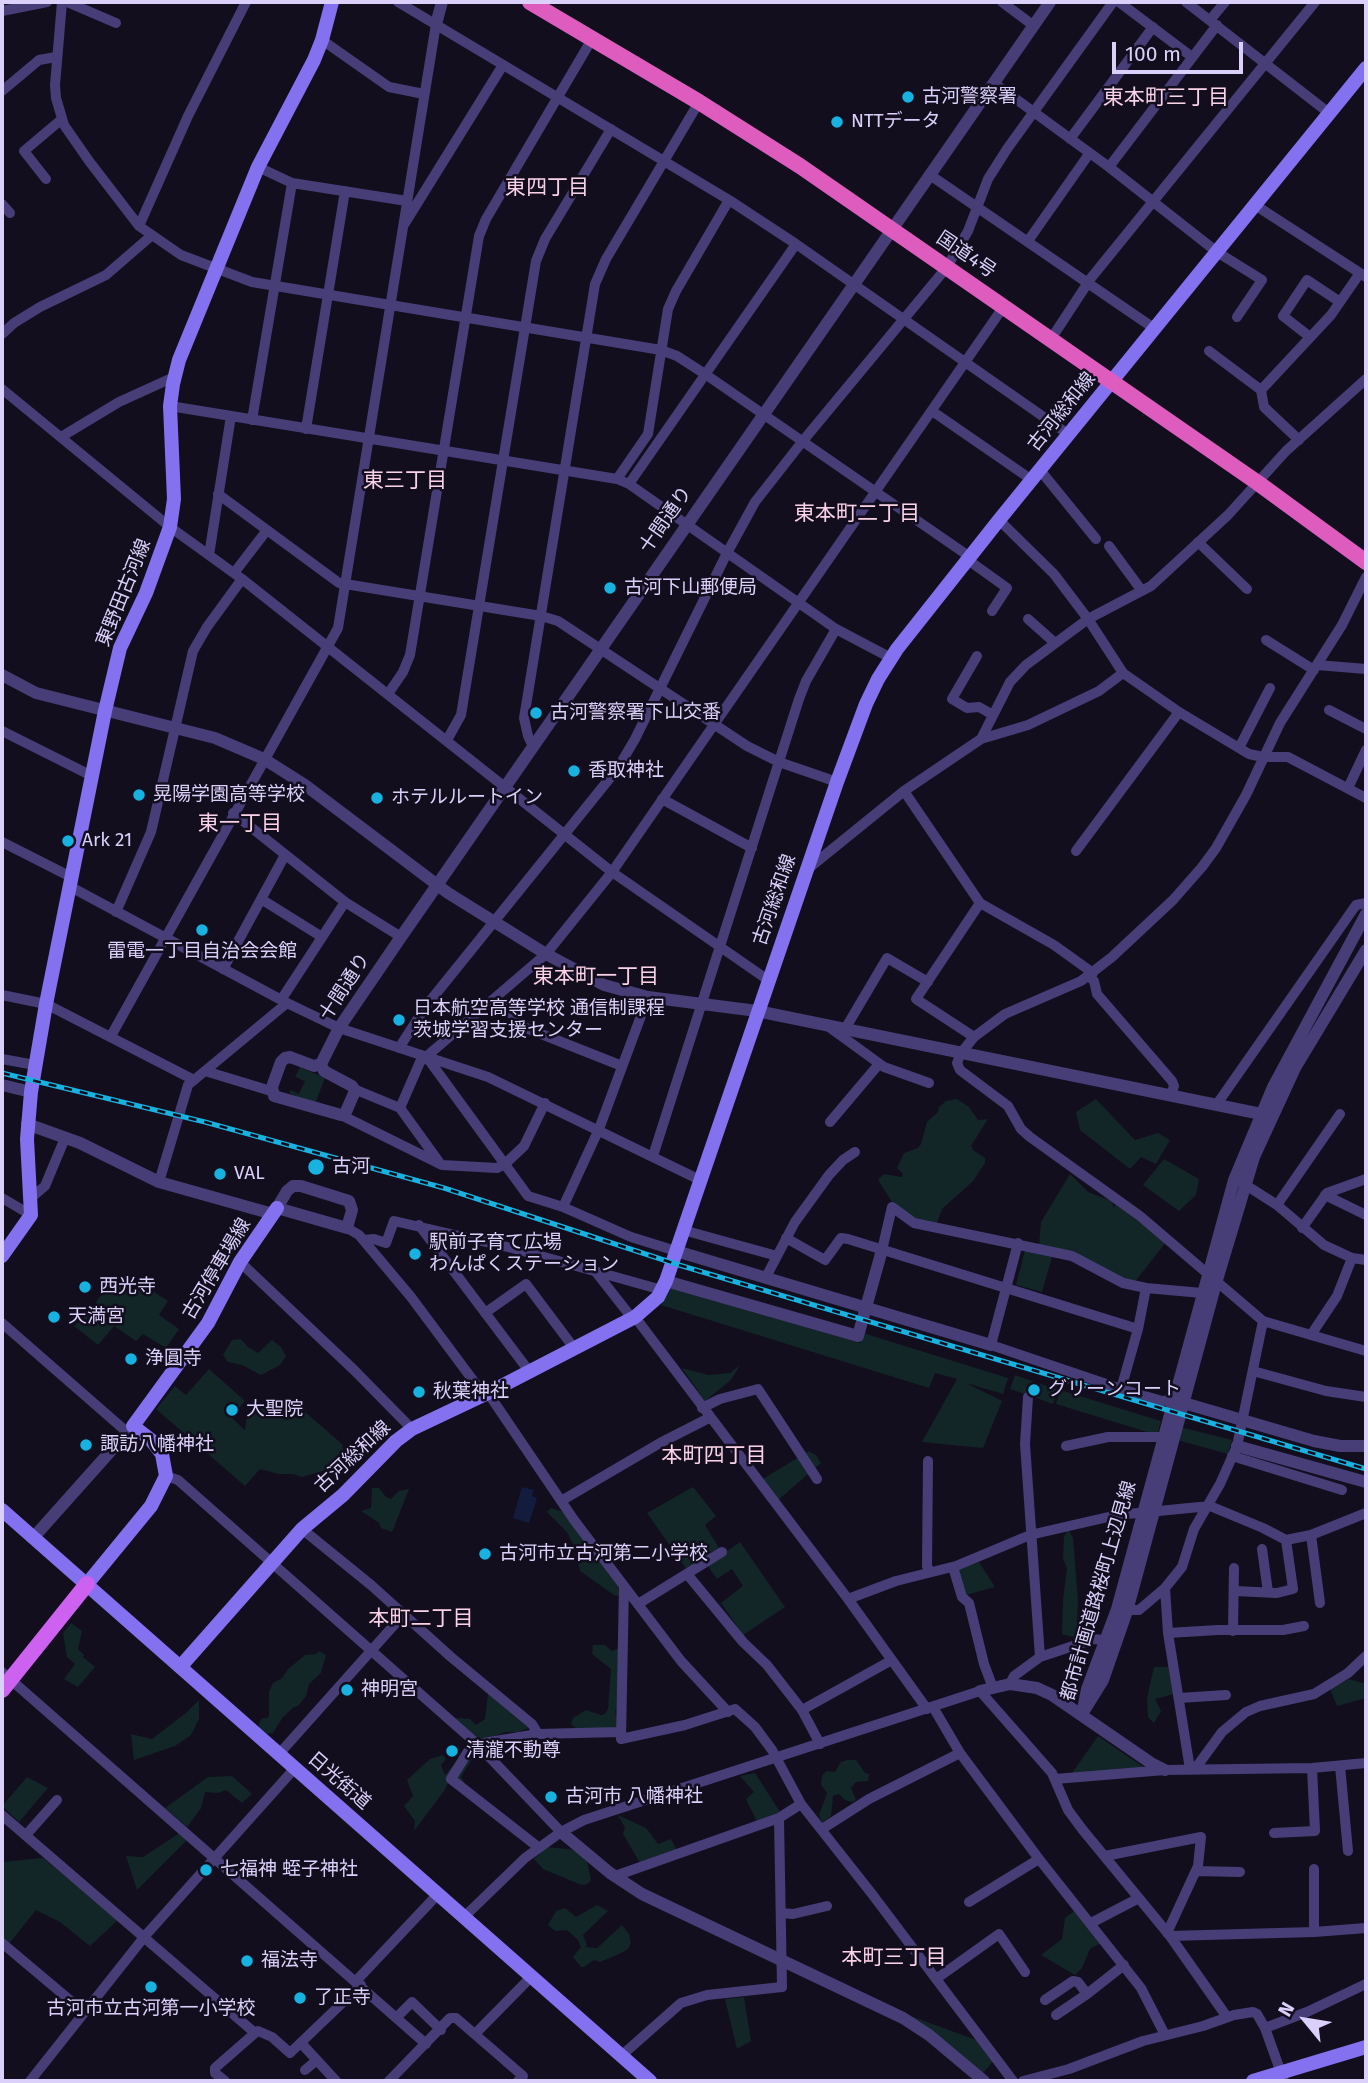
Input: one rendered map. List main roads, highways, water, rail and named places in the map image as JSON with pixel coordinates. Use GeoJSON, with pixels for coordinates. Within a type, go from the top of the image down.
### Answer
{"type":"FeatureCollection","features":[{"type":"Feature","properties":{"kind":"highway","name":"国道4号"},"geometry":{"type":"LineString","coordinates":[[530,2],[790,159],[1258,483],[1366,562]]}},
{"type":"Feature","properties":{"kind":"main road","name":"東野田古河線"},"geometry":{"type":"LineString","coordinates":[[2,1256],[31,1215],[27,1124],[31,1092],[104,712],[120,648],[146,593],[170,527],[174,499],[170,406],[174,377],[258,167],[323,40],[332,2]]}},
{"type":"Feature","properties":{"kind":"main road","name":"古河総和線"},"geometry":{"type":"LineString","coordinates":[[181,1667],[302,1529],[343,1495],[396,1441],[412,1429],[575,1348],[652,1304],[664,1285],[837,782],[866,704],[891,658],[1068,434],[1329,113],[1363,77]]}},
{"type":"Feature","properties":{"kind":"main road","name":"古河停車場線"},"geometry":{"type":"LineString","coordinates":[[87,1584],[151,1506],[166,1476],[162,1454],[151,1440],[130,1429],[208,1323],[240,1262],[275,1211]]}},
{"type":"Feature","properties":{"kind":"main road","name":"日光街道"},"geometry":{"type":"LineString","coordinates":[[2,1510],[650,2081]]}},
{"type":"Feature","properties":{"kind":"main road"},"geometry":{"type":"LineString","coordinates":[[5,1680],[87,1584]]}},
{"type":"Feature","properties":{"kind":"main road"},"geometry":{"type":"LineString","coordinates":[[1252,2081],[1282,2077],[1366,2048]]}},
{"type":"Feature","properties":{"kind":"water"},"geometry":{"type":"Polygon","coordinates":[[[522,1487],[534,1490],[532,1496],[537,1498],[529,1523],[513,1518],[522,1487]]]}},
{"type":"Feature","properties":{"kind":"railway"},"geometry":{"type":"LineString","coordinates":[[2,1073],[205,1122],[444,1188],[679,1265],[1366,1469]]}},
{"type":"Feature","properties":{"kind":"place","name":"古河警察署"},"geometry":{"type":"Point","coordinates":[908,97]}},
{"type":"Feature","properties":{"kind":"place","name":"NTTデータ"},"geometry":{"type":"Point","coordinates":[837,122]}},
{"type":"Feature","properties":{"kind":"place","name":"古河下山郵便局"},"geometry":{"type":"Point","coordinates":[610,588]}},
{"type":"Feature","properties":{"kind":"place","name":"古河警察署下山交番"},"geometry":{"type":"Point","coordinates":[536,713]}},
{"type":"Feature","properties":{"kind":"place","name":"香取神社"},"geometry":{"type":"Point","coordinates":[574,771]}},
{"type":"Feature","properties":{"kind":"place","name":"晃陽学園高等学校"},"geometry":{"type":"Point","coordinates":[139,795]}},
{"type":"Feature","properties":{"kind":"place","name":"ホテルルートイン"},"geometry":{"type":"Point","coordinates":[377,798]}},
{"type":"Feature","properties":{"kind":"place","name":"Ark 21"},"geometry":{"type":"Point","coordinates":[68,841]}},
{"type":"Feature","properties":{"kind":"place","name":"雷電一丁目自治会会館"},"geometry":{"type":"Point","coordinates":[202,930]}},
{"type":"Feature","properties":{"kind":"place","name":"日本航空高等学校 通信制課程 茨城学習支援センター"},"geometry":{"type":"Point","coordinates":[399,1020]}},
{"type":"Feature","properties":{"kind":"place","name":"古河"},"geometry":{"type":"Point","coordinates":[316,1167]}},
{"type":"Feature","properties":{"kind":"place","name":"VAL"},"geometry":{"type":"Point","coordinates":[220,1174]}},
{"type":"Feature","properties":{"kind":"place","name":"駅前子育て広場 わんぱくステーション"},"geometry":{"type":"Point","coordinates":[415,1254]}},
{"type":"Feature","properties":{"kind":"place","name":"西光寺"},"geometry":{"type":"Point","coordinates":[85,1287]}},
{"type":"Feature","properties":{"kind":"place","name":"天満宮"},"geometry":{"type":"Point","coordinates":[54,1317]}},
{"type":"Feature","properties":{"kind":"place","name":"浄圓寺"},"geometry":{"type":"Point","coordinates":[131,1359]}},
{"type":"Feature","properties":{"kind":"place","name":"グリーンコート"},"geometry":{"type":"Point","coordinates":[1034,1390]}},
{"type":"Feature","properties":{"kind":"place","name":"秋葉神社"},"geometry":{"type":"Point","coordinates":[419,1392]}},
{"type":"Feature","properties":{"kind":"place","name":"大聖院"},"geometry":{"type":"Point","coordinates":[232,1410]}},
{"type":"Feature","properties":{"kind":"place","name":"諏訪八幡神社"},"geometry":{"type":"Point","coordinates":[86,1445]}},
{"type":"Feature","properties":{"kind":"place","name":"古河市立古河第二小学校"},"geometry":{"type":"Point","coordinates":[485,1554]}},
{"type":"Feature","properties":{"kind":"place","name":"神明宮"},"geometry":{"type":"Point","coordinates":[347,1690]}},
{"type":"Feature","properties":{"kind":"place","name":"清瀧不動尊"},"geometry":{"type":"Point","coordinates":[452,1751]}},
{"type":"Feature","properties":{"kind":"place","name":"古河市 八幡神社"},"geometry":{"type":"Point","coordinates":[551,1797]}},
{"type":"Feature","properties":{"kind":"place","name":"七福神 蛭子神社"},"geometry":{"type":"Point","coordinates":[206,1870]}},
{"type":"Feature","properties":{"kind":"place","name":"福法寺"},"geometry":{"type":"Point","coordinates":[247,1961]}},
{"type":"Feature","properties":{"kind":"place","name":"古河市立古河第一小学校"},"geometry":{"type":"Point","coordinates":[151,1987]}},
{"type":"Feature","properties":{"kind":"place","name":"了正寺"},"geometry":{"type":"Point","coordinates":[300,1998]}},
{"type":"Feature","properties":{"kind":"district","name":"東本町三丁目"},"geometry":{"type":"Point","coordinates":[1166,98]}},
{"type":"Feature","properties":{"kind":"district","name":"東四丁目"},"geometry":{"type":"Point","coordinates":[547,188]}},
{"type":"Feature","properties":{"kind":"district","name":"東三丁目"},"geometry":{"type":"Point","coordinates":[405,481]}},
{"type":"Feature","properties":{"kind":"district","name":"東本町二丁目"},"geometry":{"type":"Point","coordinates":[857,514]}},
{"type":"Feature","properties":{"kind":"district","name":"東一丁目"},"geometry":{"type":"Point","coordinates":[240,824]}},
{"type":"Feature","properties":{"kind":"district","name":"東本町一丁目"},"geometry":{"type":"Point","coordinates":[596,977]}},
{"type":"Feature","properties":{"kind":"district","name":"本町四丁目"},"geometry":{"type":"Point","coordinates":[714,1456]}},
{"type":"Feature","properties":{"kind":"district","name":"本町二丁目"},"geometry":{"type":"Point","coordinates":[421,1619]}},
{"type":"Feature","properties":{"kind":"district","name":"本町三丁目"},"geometry":{"type":"Point","coordinates":[894,1958]}}]}
